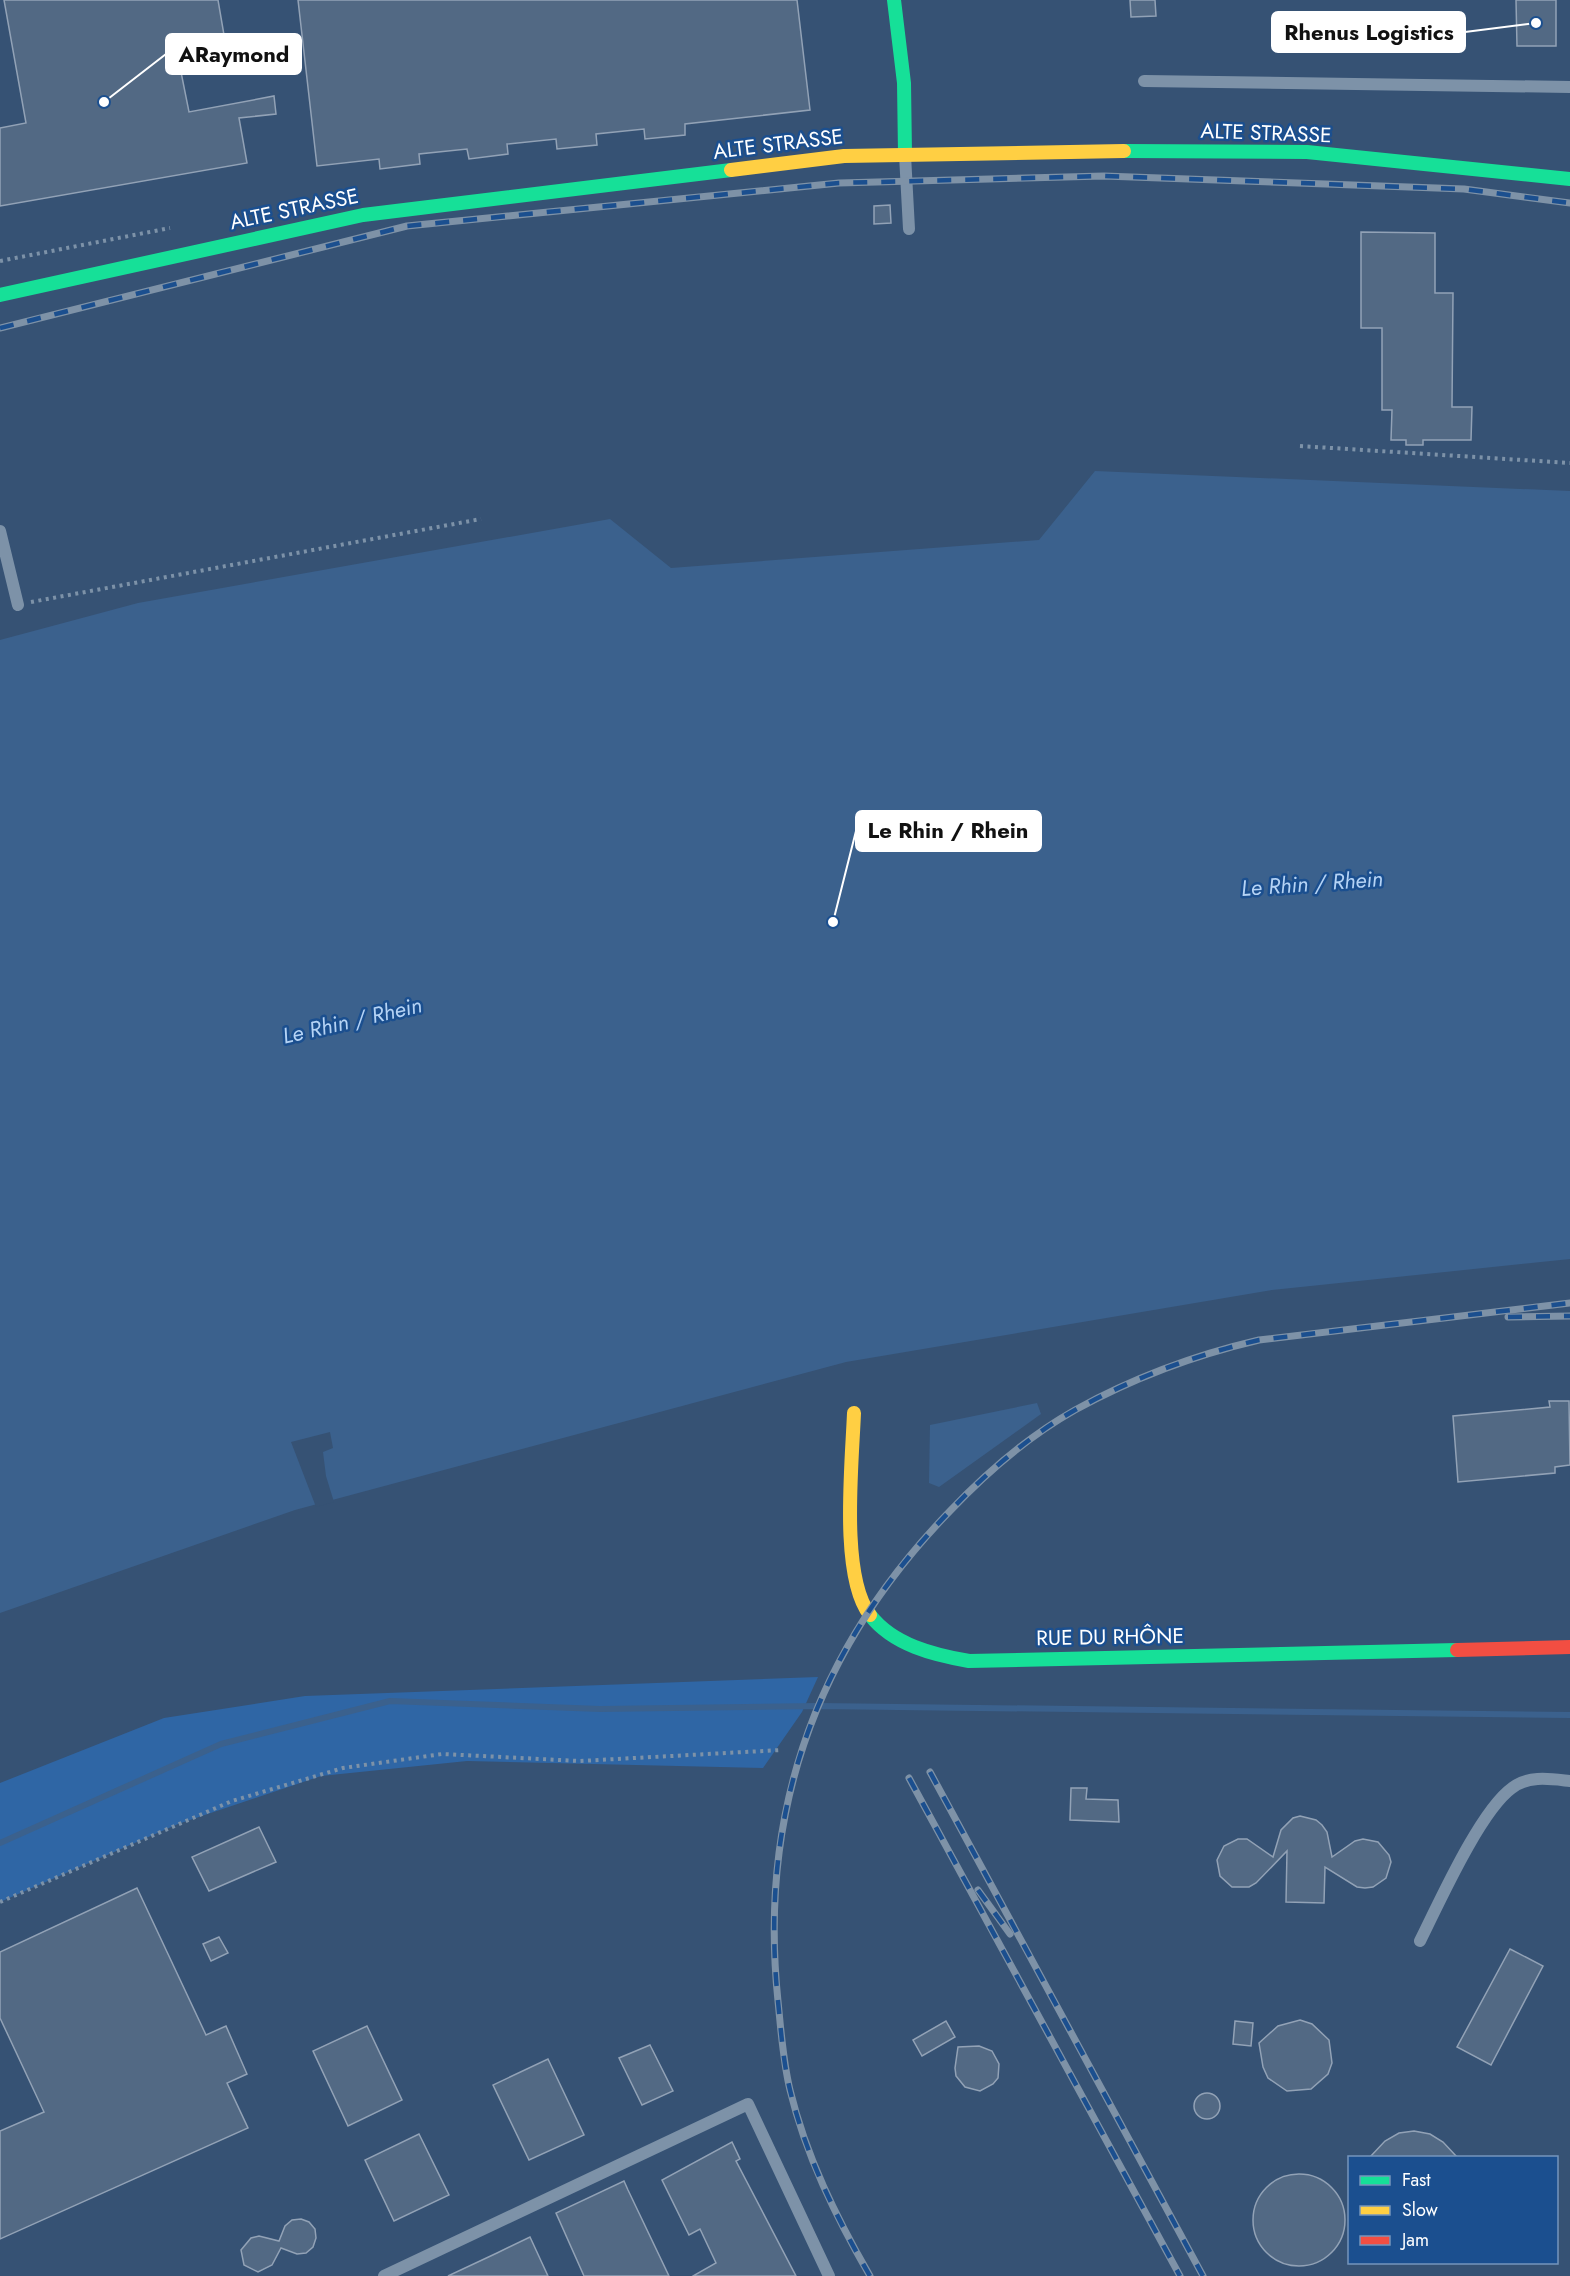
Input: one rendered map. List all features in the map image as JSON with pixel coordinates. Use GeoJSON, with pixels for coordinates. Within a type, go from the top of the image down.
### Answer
{"type":"FeatureCollection","features":[{"type":"Feature","properties":{"kind":"street"},"geometry":{"type":"LineString","coordinates":[[894,0],[904,83],[905,154]]}},
{"type":"Feature","properties":{"kind":"street","name":"ALTE STRASSE"},"geometry":{"type":"LineString","coordinates":[[0,296],[363,215],[844,156],[1112,151],[1307,152],[1570,179]]}},
{"type":"Feature","properties":{"kind":"street","name":"RUE DU RHÔNE"},"geometry":{"type":"LineString","coordinates":[[854,1413],[851,1558],[858,1593],[868,1611],[889,1632],[911,1647],[939,1657],[969,1661],[1570,1647]]}},
{"type":"Feature","properties":{"kind":"lane"},"geometry":{"type":"LineString","coordinates":[[1144,81],[1570,87]]}},
{"type":"Feature","properties":{"kind":"lane"},"geometry":{"type":"LineString","coordinates":[[905,154],[909,229]]}},
{"type":"Feature","properties":{"kind":"lane"},"geometry":{"type":"LineString","coordinates":[[0,531],[18,605]]}},
{"type":"Feature","properties":{"kind":"lane"},"geometry":{"type":"LineString","coordinates":[[1420,1941],[1491,1810],[1513,1787],[1536,1779],[1570,1781]]}},
{"type":"Feature","properties":{"kind":"lane"},"geometry":{"type":"LineString","coordinates":[[384,2276],[748,2104],[829,2276]]}},
{"type":"Feature","properties":{"kind":"path"},"geometry":{"type":"LineString","coordinates":[[0,261],[178,226]]}},
{"type":"Feature","properties":{"kind":"path"},"geometry":{"type":"LineString","coordinates":[[1300,446],[1570,463]]}},
{"type":"Feature","properties":{"kind":"path"},"geometry":{"type":"LineString","coordinates":[[18,605],[482,519]]}},
{"type":"Feature","properties":{"kind":"path"},"geometry":{"type":"LineString","coordinates":[[0,1902],[232,1801],[343,1768],[442,1754],[580,1761],[781,1750]]}},
{"type":"Feature","properties":{"kind":"shaded area"},"geometry":{"type":"Polygon","coordinates":[[[818,1677],[802,1712],[763,1768],[467,1761],[321,1776],[178,1824],[0,1902],[0,1783],[164,1718],[305,1696],[818,1677]],[[460,1703],[600,1709],[735,1710],[460,1703]]]}},
{"type":"Feature","properties":{"kind":"water"},"geometry":{"type":"Polygon","coordinates":[[[1095,471],[1570,491],[1570,1259],[1272,1290],[846,1362],[295,1510],[0,1613],[0,640],[138,603],[610,519],[671,568],[1039,540],[1095,471]]]}},
{"type":"Feature","properties":{"kind":"water"},"geometry":{"type":"Polygon","coordinates":[[[1037,1403],[1041,1414],[939,1487],[929,1483],[930,1425],[1037,1403]]]}},
{"type":"Feature","properties":{"kind":"pier"},"geometry":{"type":"Polygon","coordinates":[[[330,1432],[333,1448],[323,1452],[326,1476],[334,1502],[316,1507],[291,1442],[330,1432]]]}},
{"type":"Feature","properties":{"kind":"building"},"geometry":{"type":"Polygon","coordinates":[[[4,0],[218,0],[229,64],[181,72],[189,112],[274,96],[276,114],[239,118],[247,163],[0,206],[0,128],[26,123],[4,0]]]}},
{"type":"Feature","properties":{"kind":"building"},"geometry":{"type":"Polygon","coordinates":[[[298,0],[797,0],[810,110],[685,124],[685,135],[645,139],[644,129],[596,134],[597,145],[557,149],[556,139],[507,144],[508,154],[469,159],[467,149],[419,154],[420,164],[380,169],[379,159],[317,166],[298,0]]]}},
{"type":"Feature","properties":{"kind":"building"},"geometry":{"type":"Polygon","coordinates":[[[1130,0],[1155,0],[1156,16],[1131,17],[1130,0]]]}},
{"type":"Feature","properties":{"kind":"building"},"geometry":{"type":"Polygon","coordinates":[[[1516,0],[1556,0],[1556,46],[1517,46],[1516,0]]]}},
{"type":"Feature","properties":{"kind":"building"},"geometry":{"type":"Polygon","coordinates":[[[890,205],[891,223],[874,224],[874,206],[890,205]]]}},
{"type":"Feature","properties":{"kind":"building"},"geometry":{"type":"Polygon","coordinates":[[[1361,232],[1435,233],[1435,293],[1453,293],[1452,407],[1472,407],[1471,440],[1423,440],[1423,445],[1406,445],[1406,440],[1391,440],[1392,410],[1382,410],[1382,328],[1361,328],[1361,232]]]}},
{"type":"Feature","properties":{"kind":"building"},"geometry":{"type":"Polygon","coordinates":[[[1549,1401],[1569,1401],[1570,1465],[1555,1467],[1555,1473],[1458,1482],[1453,1416],[1550,1407],[1549,1401]]]}},
{"type":"Feature","properties":{"kind":"building"},"geometry":{"type":"Polygon","coordinates":[[[1071,1788],[1087,1788],[1086,1799],[1118,1800],[1119,1822],[1070,1820],[1071,1788]]]}},
{"type":"Feature","properties":{"kind":"building"},"geometry":{"type":"Polygon","coordinates":[[[1300,1816],[1316,1820],[1322,1825],[1327,1832],[1332,1857],[1355,1841],[1363,1839],[1378,1842],[1389,1855],[1391,1862],[1386,1878],[1373,1887],[1357,1887],[1325,1867],[1324,1903],[1286,1902],[1287,1851],[1256,1883],[1249,1887],[1232,1887],[1220,1876],[1217,1860],[1224,1846],[1238,1839],[1247,1839],[1273,1857],[1281,1830],[1293,1818],[1300,1816]]]}},
{"type":"Feature","properties":{"kind":"building"},"geometry":{"type":"Polygon","coordinates":[[[259,1827],[276,1862],[209,1891],[192,1857],[259,1827]]]}},
{"type":"Feature","properties":{"kind":"building"},"geometry":{"type":"Polygon","coordinates":[[[137,1888],[206,2035],[226,2026],[247,2074],[227,2083],[248,2128],[0,2239],[0,2131],[44,2112],[0,2018],[0,1952],[137,1888]]]}},
{"type":"Feature","properties":{"kind":"building"},"geometry":{"type":"Polygon","coordinates":[[[219,1937],[228,1953],[211,1961],[203,1944],[219,1937]]]}},
{"type":"Feature","properties":{"kind":"building"},"geometry":{"type":"Polygon","coordinates":[[[1510,1949],[1543,1966],[1491,2065],[1457,2047],[1510,1949]]]}},
{"type":"Feature","properties":{"kind":"building"},"geometry":{"type":"Polygon","coordinates":[[[1300,2020],[1312,2024],[1329,2040],[1332,2063],[1328,2074],[1311,2089],[1287,2091],[1268,2078],[1263,2067],[1259,2043],[1278,2026],[1300,2020]]]}},
{"type":"Feature","properties":{"kind":"building"},"geometry":{"type":"Polygon","coordinates":[[[946,2021],[955,2037],[922,2056],[913,2040],[946,2021]]]}},
{"type":"Feature","properties":{"kind":"building"},"geometry":{"type":"Polygon","coordinates":[[[1235,2021],[1253,2023],[1251,2046],[1233,2044],[1235,2021]]]}},
{"type":"Feature","properties":{"kind":"building"},"geometry":{"type":"Polygon","coordinates":[[[367,2026],[402,2100],[348,2126],[313,2051],[367,2026]]]}},
{"type":"Feature","properties":{"kind":"building"},"geometry":{"type":"Polygon","coordinates":[[[650,2045],[673,2091],[642,2105],[619,2058],[650,2045]]]}},
{"type":"Feature","properties":{"kind":"building"},"geometry":{"type":"Polygon","coordinates":[[[979,2046],[992,2051],[999,2064],[998,2078],[993,2084],[980,2091],[965,2087],[956,2076],[955,2068],[958,2047],[979,2046]]]}},
{"type":"Feature","properties":{"kind":"building"},"geometry":{"type":"Polygon","coordinates":[[[548,2059],[584,2135],[529,2160],[493,2085],[548,2059]]]}},
{"type":"Feature","properties":{"kind":"building"},"geometry":{"type":"Polygon","coordinates":[[[1207,2093],[1216,2097],[1220,2106],[1216,2115],[1207,2119],[1198,2115],[1194,2106],[1198,2097],[1207,2093]]]}},
{"type":"Feature","properties":{"kind":"building"},"geometry":{"type":"Polygon","coordinates":[[[1414,2131],[1430,2134],[1443,2142],[1456,2156],[1371,2156],[1385,2141],[1399,2133],[1414,2131]]]}},
{"type":"Feature","properties":{"kind":"building"},"geometry":{"type":"Polygon","coordinates":[[[419,2134],[449,2195],[394,2221],[365,2160],[419,2134]]]}},
{"type":"Feature","properties":{"kind":"building"},"geometry":{"type":"Polygon","coordinates":[[[732,2142],[740,2159],[736,2161],[796,2276],[693,2276],[716,2263],[700,2229],[689,2235],[662,2180],[732,2142]]]}},
{"type":"Feature","properties":{"kind":"building"},"geometry":{"type":"Polygon","coordinates":[[[1299,2174],[1317,2177],[1332,2187],[1342,2202],[1345,2220],[1342,2238],[1332,2253],[1317,2263],[1299,2266],[1281,2263],[1266,2253],[1256,2238],[1253,2220],[1256,2202],[1266,2187],[1281,2177],[1299,2174]]]}},
{"type":"Feature","properties":{"kind":"building"},"geometry":{"type":"Polygon","coordinates":[[[624,2181],[669,2276],[584,2276],[556,2213],[624,2181]]]}},
{"type":"Feature","properties":{"kind":"building"},"geometry":{"type":"Polygon","coordinates":[[[301,2219],[309,2222],[315,2229],[316,2238],[313,2247],[306,2253],[297,2254],[281,2248],[272,2265],[258,2272],[244,2265],[241,2250],[251,2238],[259,2236],[279,2241],[285,2226],[292,2220],[301,2219]]]}},
{"type":"Feature","properties":{"kind":"building"},"geometry":{"type":"Polygon","coordinates":[[[530,2237],[548,2276],[448,2276],[497,2253],[530,2237]]]}},
{"type":"Feature","properties":{"kind":"waterway"},"geometry":{"type":"LineString","coordinates":[[0,1843],[221,1744],[390,1701],[600,1709],[818,1706],[1570,1715]]}},
{"type":"Feature","properties":{"kind":"railway"},"geometry":{"type":"LineString","coordinates":[[0,328],[407,226],[839,183],[1104,176],[1464,189],[1570,203]]}},
{"type":"Feature","properties":{"kind":"railway"},"geometry":{"type":"LineString","coordinates":[[870,2276],[823,2186],[797,2115],[782,2046],[774,1931],[778,1863],[789,1798],[807,1736],[832,1676],[864,1618],[904,1564],[950,1511],[993,1469],[1058,1420],[1119,1388],[1211,1353],[1259,1340],[1570,1303]]}},
{"type":"Feature","properties":{"kind":"railway"},"geometry":{"type":"LineString","coordinates":[[1508,1317],[1570,1316]]}},
{"type":"Feature","properties":{"kind":"railway"},"geometry":{"type":"LineString","coordinates":[[930,1772],[1203,2276]]}},
{"type":"Feature","properties":{"kind":"railway"},"geometry":{"type":"LineString","coordinates":[[909,1778],[1180,2276]]}},
{"type":"Feature","properties":{"kind":"railway"},"geometry":{"type":"LineString","coordinates":[[978,1890],[1010,1934]]}},
{"type":"Feature","properties":{"kind":"traffic: fast"},"geometry":{"type":"LineString","coordinates":[[894,0],[904,83],[905,154]]}},
{"type":"Feature","properties":{"kind":"traffic: fast"},"geometry":{"type":"LineString","coordinates":[[1124,151],[1307,152],[1570,179]]}},
{"type":"Feature","properties":{"kind":"traffic: fast"},"geometry":{"type":"LineString","coordinates":[[0,295],[363,215],[731,170]]}},
{"type":"Feature","properties":{"kind":"traffic: fast"},"geometry":{"type":"LineString","coordinates":[[870,1615],[890,1634],[902,1641],[928,1652],[969,1661],[1457,1650]]}},
{"type":"Feature","properties":{"kind":"traffic: slow"},"geometry":{"type":"LineString","coordinates":[[731,170],[844,156],[1124,151]]}},
{"type":"Feature","properties":{"kind":"traffic: slow"},"geometry":{"type":"LineString","coordinates":[[854,1413],[850,1489],[851,1548],[861,1598],[870,1615]]}},
{"type":"Feature","properties":{"kind":"traffic: jam"},"geometry":{"type":"LineString","coordinates":[[1457,1650],[1570,1647]]}},
{"type":"Feature","properties":{"kind":"place","name":"Rhenus Logistics"},"geometry":{"type":"Point","coordinates":[1536,23]}},
{"type":"Feature","properties":{"kind":"place","name":"ARaymond"},"geometry":{"type":"Point","coordinates":[104,102]}},
{"type":"Feature","properties":{"kind":"place","name":"Le Rhin / Rhein"},"geometry":{"type":"Point","coordinates":[833,922]}}]}
